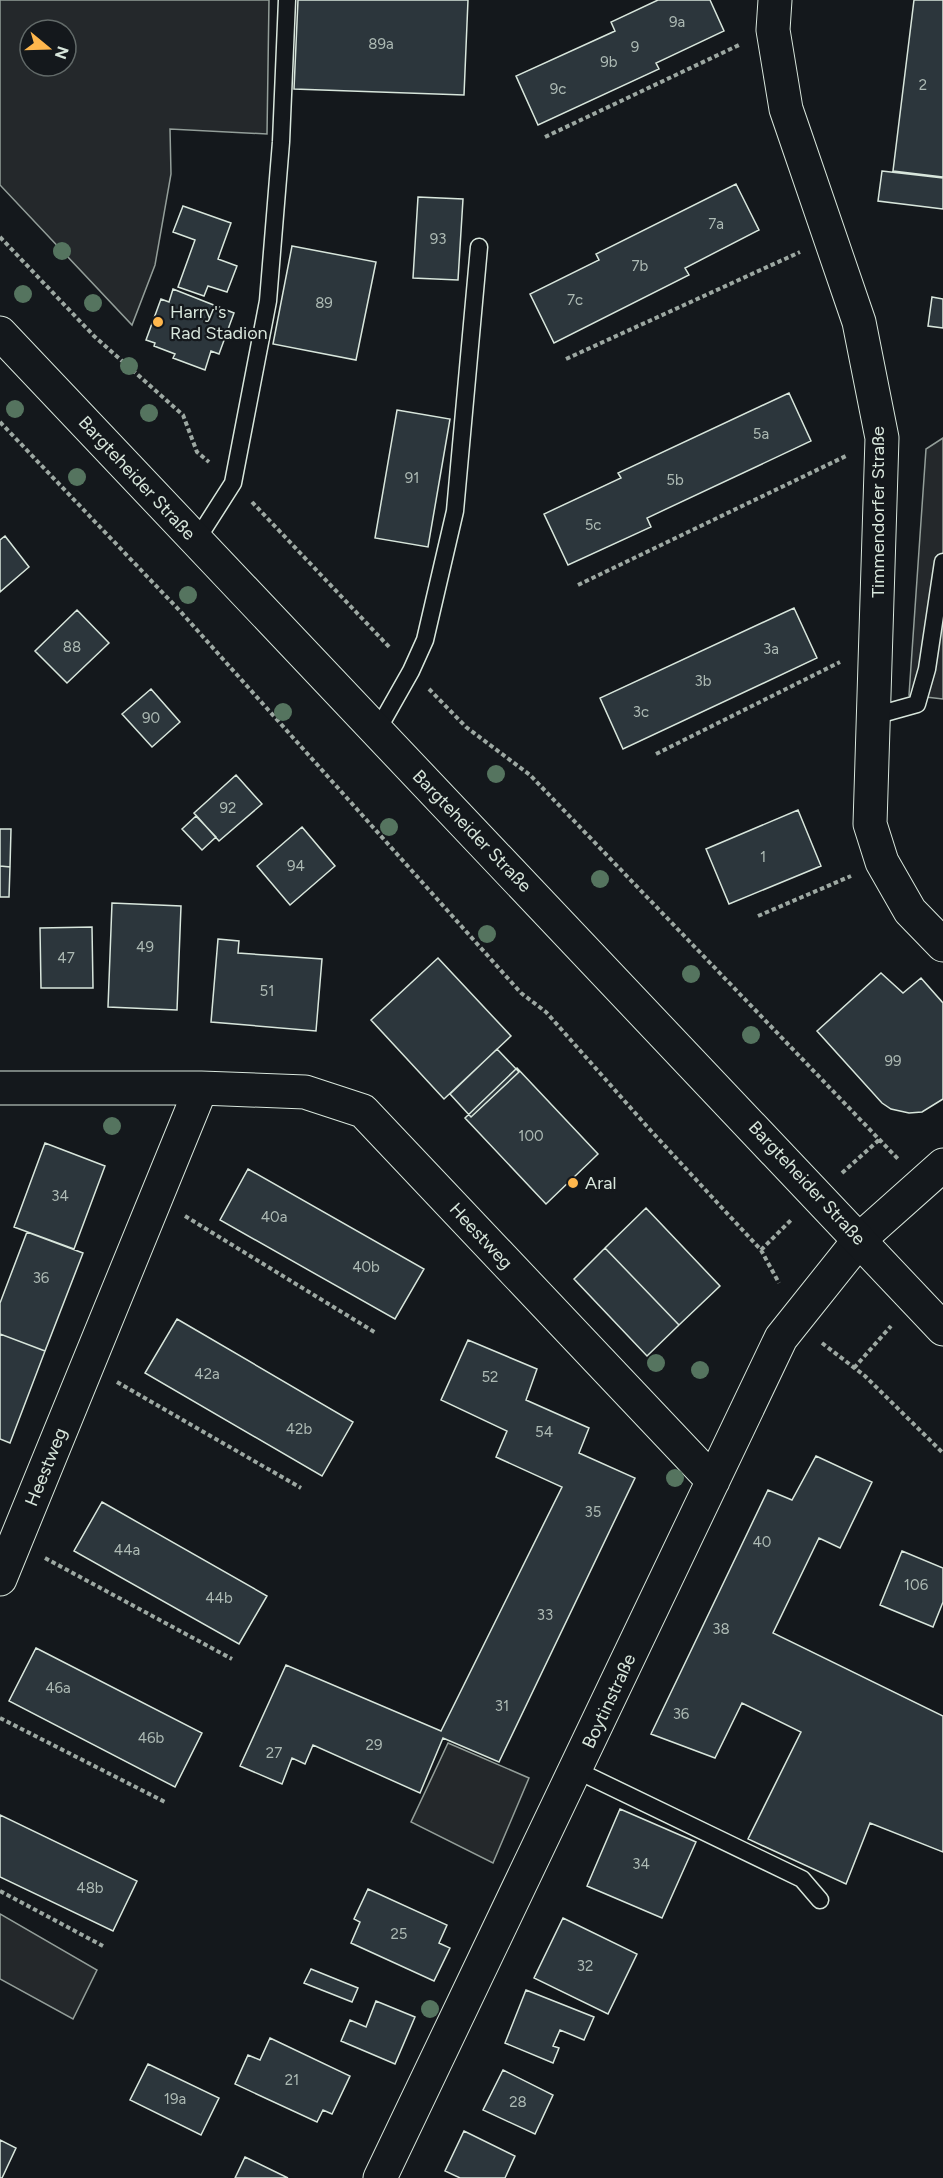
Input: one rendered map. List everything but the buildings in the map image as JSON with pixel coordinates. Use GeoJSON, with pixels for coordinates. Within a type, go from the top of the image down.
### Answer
{"type":"FeatureCollection","features":[{"type":"Feature","properties":{"kind":"street","name":"Timmendorfer Straße"},"geometry":{"type":"LineString","coordinates":[[774,15],[786,109],[859,322],[882,438],[870,824],[882,862],[910,911],[943,945]]}},
{"type":"Feature","properties":{"kind":"street","name":"Bargteheider Straße"},"geometry":{"type":"LineString","coordinates":[[0,333],[943,1329]]}},
{"type":"Feature","properties":{"kind":"street","name":"Heestweg"},"geometry":{"type":"LineString","coordinates":[[0,1088],[201,1088],[305,1092],[363,1111],[713,1481]]}},
{"type":"Feature","properties":{"kind":"street","name":"Heestweg"},"geometry":{"type":"LineString","coordinates":[[0,1579],[201,1088]]}},
{"type":"Feature","properties":{"kind":"street","name":"Boytinstraße"},"geometry":{"type":"LineString","coordinates":[[380,2178],[781,1338],[860,1239],[932,1175]]}},
{"type":"Feature","properties":{"kind":"lane"},"geometry":{"type":"LineString","coordinates":[[196,541],[233,483],[268,301],[281,142],[287,0]]}},
{"type":"Feature","properties":{"kind":"lane"},"geometry":{"type":"LineString","coordinates":[[377,731],[411,671],[425,640],[455,511],[479,247]]}},
{"type":"Feature","properties":{"kind":"lane"},"geometry":{"type":"LineString","coordinates":[[874,716],[917,704],[927,669],[943,562]]}},
{"type":"Feature","properties":{"kind":"lane"},"geometry":{"type":"LineString","coordinates":[[576,1770],[802,1879],[820,1900]]}},
{"type":"Feature","properties":{"kind":"path"},"geometry":{"type":"LineString","coordinates":[[545,137],[774,15]]}},
{"type":"Feature","properties":{"kind":"path"},"geometry":{"type":"LineString","coordinates":[[0,237],[94,336],[183,415],[197,452],[233,483],[411,671],[466,726],[530,775],[831,1088],[932,1175]]}},
{"type":"Feature","properties":{"kind":"path"},"geometry":{"type":"LineString","coordinates":[[566,359],[831,238]]}},
{"type":"Feature","properties":{"kind":"path"},"geometry":{"type":"LineString","coordinates":[[0,422],[180,611],[521,993],[546,1012],[761,1250],[798,1316],[827,1349],[865,1376],[943,1453]]}},
{"type":"Feature","properties":{"kind":"path"},"geometry":{"type":"LineString","coordinates":[[578,585],[882,438]]}},
{"type":"Feature","properties":{"kind":"path"},"geometry":{"type":"LineString","coordinates":[[656,754],[876,644]]}},
{"type":"Feature","properties":{"kind":"path"},"geometry":{"type":"LineString","coordinates":[[758,916],[882,862]]}},
{"type":"Feature","properties":{"kind":"path"},"geometry":{"type":"LineString","coordinates":[[156,1198],[376,1333]]}},
{"type":"Feature","properties":{"kind":"path"},"geometry":{"type":"LineString","coordinates":[[87,1365],[301,1488]]}},
{"type":"Feature","properties":{"kind":"path"},"geometry":{"type":"LineString","coordinates":[[15,1542],[232,1659]]}},
{"type":"Feature","properties":{"kind":"path"},"geometry":{"type":"LineString","coordinates":[[0,1718],[167,1803]]}},
{"type":"Feature","properties":{"kind":"path"},"geometry":{"type":"LineString","coordinates":[[0,1891],[103,1946]]}},
{"type":"Feature","properties":{"kind":"shaded area"},"geometry":{"type":"Polygon","coordinates":[[[0,0],[269,0],[267,134],[170,129],[171,174],[155,265],[132,325],[0,185],[0,0]]]}},
{"type":"Feature","properties":{"kind":"shaded area"},"geometry":{"type":"Polygon","coordinates":[[[943,438],[943,699],[909,695],[926,449],[943,438]]]}},
{"type":"Feature","properties":{"kind":"shaded area"},"geometry":{"type":"Polygon","coordinates":[[[448,1743],[529,1778],[493,1863],[411,1822],[448,1743]]]}},
{"type":"Feature","properties":{"kind":"shaded area"},"geometry":{"type":"Polygon","coordinates":[[[0,1914],[97,1970],[73,2019],[0,1979],[0,1914]]]}},
{"type":"Feature","properties":{"kind":"place","name":"Harry's Rad Stadion"},"geometry":{"type":"Point","coordinates":[158,322]}},
{"type":"Feature","properties":{"kind":"place","name":"Aral"},"geometry":{"type":"Point","coordinates":[573,1183]}}]}
